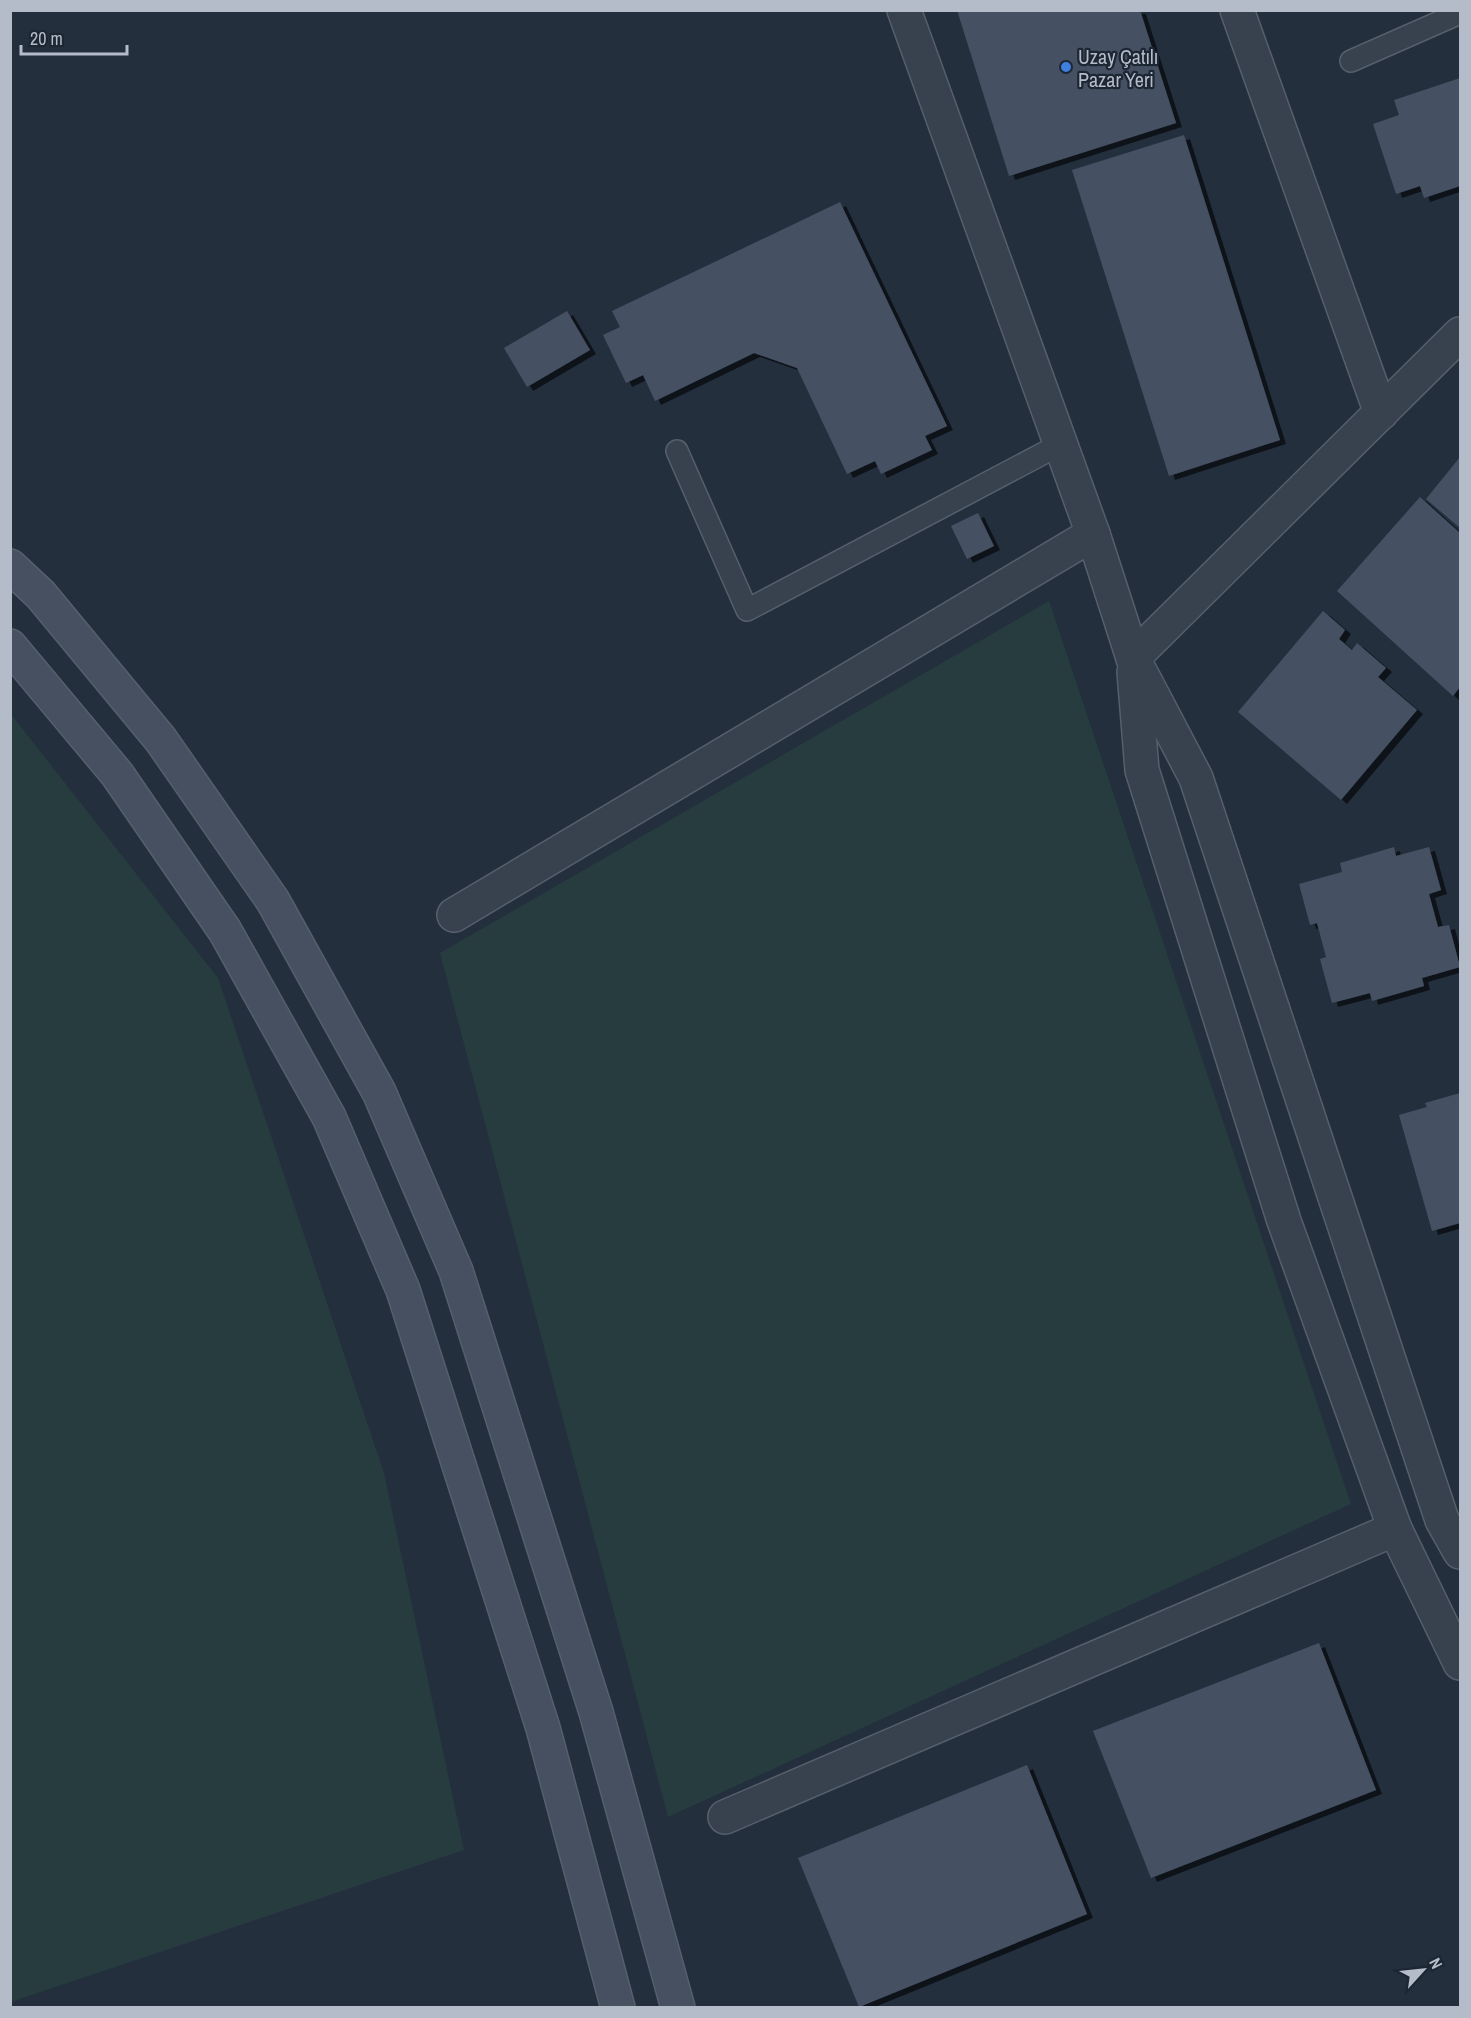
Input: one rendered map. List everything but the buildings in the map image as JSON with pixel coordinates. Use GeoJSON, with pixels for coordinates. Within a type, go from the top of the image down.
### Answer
{"type":"FeatureCollection","features":[{"type":"Feature","properties":{"kind":"main road"},"geometry":{"type":"LineString","coordinates":[[10,566],[40,595],[161,740],[273,901],[379,1092],[456,1271],[596,1712],[678,2007]]}},
{"type":"Feature","properties":{"kind":"main road"},"geometry":{"type":"LineString","coordinates":[[10,646],[117,774],[225,931],[329,1117],[403,1290],[543,1728],[618,2007]]}},
{"type":"Feature","properties":{"kind":"street"},"geometry":{"type":"LineString","coordinates":[[904,10],[1093,534],[1133,658],[1196,778],[1442,1520],[1461,1552]]}},
{"type":"Feature","properties":{"kind":"street"},"geometry":{"type":"LineString","coordinates":[[1238,10],[1381,413]]}},
{"type":"Feature","properties":{"kind":"street"},"geometry":{"type":"LineString","coordinates":[[1461,334],[1133,658],[1142,770],[1284,1221],[1395,1529],[1461,1663]]}},
{"type":"Feature","properties":{"kind":"street"},"geometry":{"type":"LineString","coordinates":[[454,915],[1093,534]]}},
{"type":"Feature","properties":{"kind":"street"},"geometry":{"type":"LineString","coordinates":[[725,1817],[1395,1529]]}},
{"type":"Feature","properties":{"kind":"lane"},"geometry":{"type":"LineString","coordinates":[[1351,62],[1461,13]]}},
{"type":"Feature","properties":{"kind":"lane"},"geometry":{"type":"LineString","coordinates":[[677,451],[747,610],[1061,444]]}},
{"type":"Feature","properties":{"kind":"green space"},"geometry":{"type":"Polygon","coordinates":[[[1049,601],[1351,1504],[668,1817],[440,953],[1049,601]]]}},
{"type":"Feature","properties":{"kind":"green space"},"geometry":{"type":"Polygon","coordinates":[[[10,713],[218,978],[384,1473],[464,1850],[11,2002],[10,713]]]}},
{"type":"Feature","properties":{"kind":"place","name":"Uzay Çatılı Pazar Yeri"},"geometry":{"type":"Point","coordinates":[1066,67]}}]}
